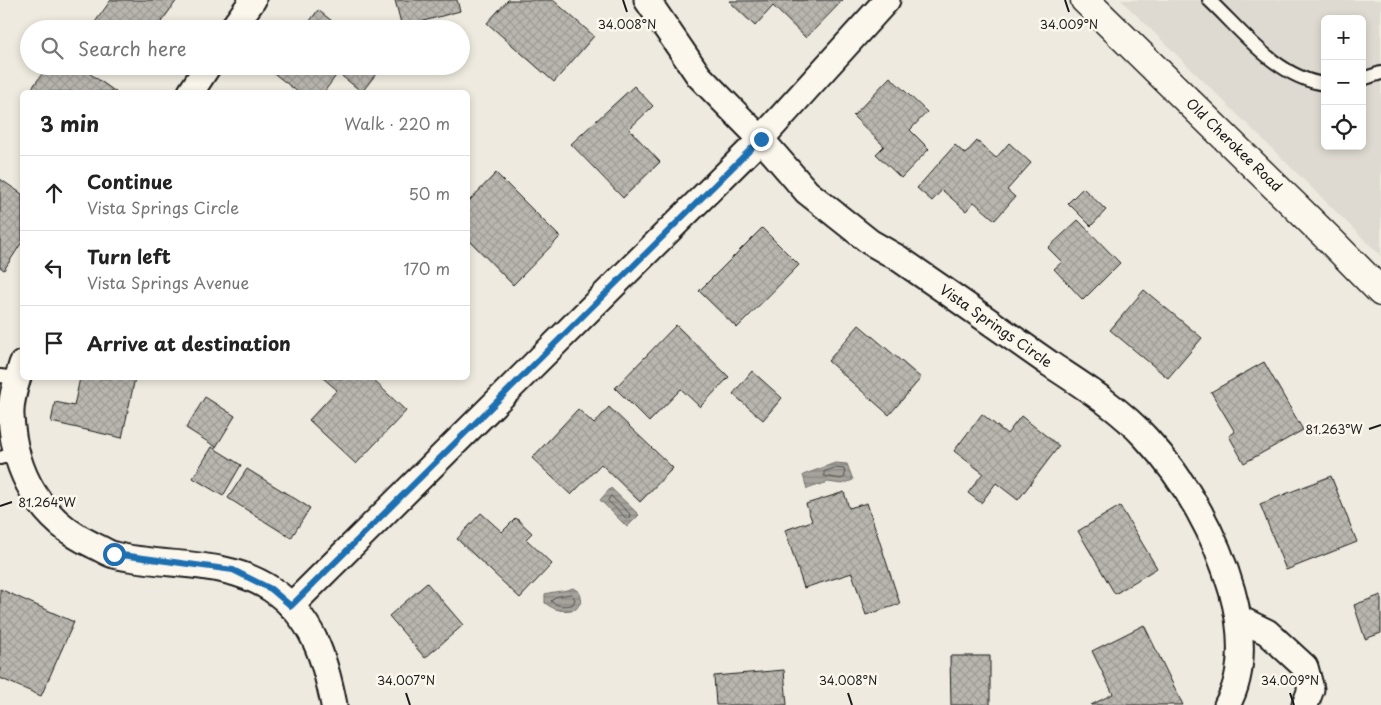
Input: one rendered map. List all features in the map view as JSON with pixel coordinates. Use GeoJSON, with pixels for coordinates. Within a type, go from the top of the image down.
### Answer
{"type":"FeatureCollection","features":[{"type":"Feature","properties":{"kind":"street"},"geometry":{"type":"LineString","coordinates":[[239,20],[253,0]]}},
{"type":"Feature","properties":{"kind":"street","name":"Vista Springs Circle"},"geometry":{"type":"LineString","coordinates":[[647,0],[699,76],[761,139],[807,192],[870,242],[898,258],[1098,397],[1144,436],[1164,458],[1197,508],[1224,563],[1240,619],[1238,672],[1227,705]]}},
{"type":"Feature","properties":{"kind":"street"},"geometry":{"type":"LineString","coordinates":[[291,606],[761,139],[887,0]]}},
{"type":"Feature","properties":{"kind":"street","name":"Old Cherokee Road"},"geometry":{"type":"LineString","coordinates":[[1084,0],[1332,241],[1381,292]]}},
{"type":"Feature","properties":{"kind":"street"},"geometry":{"type":"LineString","coordinates":[[192,90],[202,75]]}},
{"type":"Feature","properties":{"kind":"street"},"geometry":{"type":"LineString","coordinates":[[14,373],[8,455],[18,463],[28,485],[41,506],[57,523],[75,537],[114,554],[233,570],[271,589],[291,606],[310,630],[326,662],[334,705]]}},
{"type":"Feature","properties":{"kind":"street"},"geometry":{"type":"LineString","coordinates":[[1240,619],[1267,632],[1305,667],[1311,689],[1305,705]]}},
{"type":"Feature","properties":{"kind":"lane"},"geometry":{"type":"LineString","coordinates":[[1209,0],[1266,55],[1287,71],[1321,83]]}},
{"type":"Feature","properties":{"kind":"lane"},"geometry":{"type":"LineString","coordinates":[[1366,78],[1381,73]]}},
{"type":"Feature","properties":{"kind":"shaded area"},"geometry":{"type":"Polygon","coordinates":[[[1121,0],[1381,0],[1381,256],[1121,0]]]}},
{"type":"Feature","properties":{"kind":"water"},"geometry":{"type":"Polygon","coordinates":[[[835,463],[847,464],[853,480],[842,484],[828,482],[807,489],[803,475],[835,463]]]}},
{"type":"Feature","properties":{"kind":"water"},"geometry":{"type":"Polygon","coordinates":[[[611,488],[639,515],[627,527],[600,500],[611,488]]]}},
{"type":"Feature","properties":{"kind":"water"},"geometry":{"type":"Polygon","coordinates":[[[573,588],[579,592],[581,602],[576,609],[560,610],[545,603],[545,594],[573,588]]]}},
{"type":"Feature","properties":{"kind":"building"},"geometry":{"type":"Polygon","coordinates":[[[111,0],[177,0],[163,20],[97,20],[111,0]]]}},
{"type":"Feature","properties":{"kind":"building"},"geometry":{"type":"Polygon","coordinates":[[[395,0],[457,0],[460,11],[427,20],[400,20],[395,0]]]}},
{"type":"Feature","properties":{"kind":"building"},"geometry":{"type":"Polygon","coordinates":[[[508,0],[553,0],[594,36],[554,82],[487,23],[508,0]]]}},
{"type":"Feature","properties":{"kind":"building"},"geometry":{"type":"Polygon","coordinates":[[[843,0],[806,38],[773,6],[755,26],[729,1],[843,0]]]}},
{"type":"Feature","properties":{"kind":"building"},"geometry":{"type":"Polygon","coordinates":[[[318,10],[331,20],[311,20],[318,10]]]}},
{"type":"Feature","properties":{"kind":"building"},"geometry":{"type":"Polygon","coordinates":[[[41,75],[92,75],[113,90],[30,90],[41,75]]]}},
{"type":"Feature","properties":{"kind":"building"},"geometry":{"type":"Polygon","coordinates":[[[276,75],[337,75],[325,90],[295,90],[276,75]]]}},
{"type":"Feature","properties":{"kind":"building"},"geometry":{"type":"Polygon","coordinates":[[[341,75],[375,75],[364,90],[359,90],[341,75]]]}},
{"type":"Feature","properties":{"kind":"building"},"geometry":{"type":"Polygon","coordinates":[[[890,77],[927,112],[910,130],[929,149],[901,178],[876,154],[884,146],[853,116],[890,77]]]}},
{"type":"Feature","properties":{"kind":"building"},"geometry":{"type":"Polygon","coordinates":[[[634,86],[653,106],[629,129],[660,162],[623,198],[571,144],[634,86]]]}},
{"type":"Feature","properties":{"kind":"building"},"geometry":{"type":"Polygon","coordinates":[[[977,141],[996,158],[1009,143],[1031,163],[1007,190],[1015,197],[995,220],[974,202],[966,211],[942,190],[932,201],[917,188],[955,145],[965,154],[977,141]]]}},
{"type":"Feature","properties":{"kind":"building"},"geometry":{"type":"Polygon","coordinates":[[[496,173],[560,237],[513,285],[470,241],[470,200],[496,173]]]}},
{"type":"Feature","properties":{"kind":"building"},"geometry":{"type":"Polygon","coordinates":[[[0,179],[20,193],[20,245],[4,270],[0,267],[0,179]]]}},
{"type":"Feature","properties":{"kind":"building"},"geometry":{"type":"Polygon","coordinates":[[[1083,188],[1106,210],[1091,226],[1068,203],[1083,188]]]}},
{"type":"Feature","properties":{"kind":"building"},"geometry":{"type":"Polygon","coordinates":[[[1078,220],[1120,263],[1083,300],[1054,269],[1062,262],[1048,248],[1078,220]]]}},
{"type":"Feature","properties":{"kind":"building"},"geometry":{"type":"Polygon","coordinates":[[[762,228],[799,265],[737,328],[699,291],[762,228]]]}},
{"type":"Feature","properties":{"kind":"building"},"geometry":{"type":"Polygon","coordinates":[[[1144,290],[1202,338],[1168,378],[1110,330],[1144,290]]]}},
{"type":"Feature","properties":{"kind":"building"},"geometry":{"type":"Polygon","coordinates":[[[676,325],[729,377],[700,407],[681,389],[649,422],[615,388],[676,325]]]}},
{"type":"Feature","properties":{"kind":"building"},"geometry":{"type":"Polygon","coordinates":[[[859,325],[921,378],[889,415],[828,361],[859,325]]]}},
{"type":"Feature","properties":{"kind":"building"},"geometry":{"type":"Polygon","coordinates":[[[1264,362],[1303,430],[1244,463],[1229,436],[1235,432],[1211,392],[1264,362]]]}},
{"type":"Feature","properties":{"kind":"building"},"geometry":{"type":"Polygon","coordinates":[[[752,371],[782,398],[763,420],[733,394],[752,371]]]}},
{"type":"Feature","properties":{"kind":"building"},"geometry":{"type":"Polygon","coordinates":[[[80,380],[135,380],[122,438],[51,422],[55,402],[74,406],[80,380]]]}},
{"type":"Feature","properties":{"kind":"building"},"geometry":{"type":"Polygon","coordinates":[[[325,380],[373,380],[406,411],[356,464],[309,420],[337,390],[325,380]]]}},
{"type":"Feature","properties":{"kind":"building"},"geometry":{"type":"Polygon","coordinates":[[[205,397],[235,416],[216,447],[186,428],[205,397]]]}},
{"type":"Feature","properties":{"kind":"building"},"geometry":{"type":"Polygon","coordinates":[[[609,407],[673,468],[640,502],[601,464],[571,495],[532,458],[578,409],[594,424],[609,407]]]}},
{"type":"Feature","properties":{"kind":"building"},"geometry":{"type":"Polygon","coordinates":[[[982,414],[1007,434],[1021,416],[1059,446],[1018,500],[996,483],[981,503],[968,493],[983,473],[954,451],[982,414]]]}},
{"type":"Feature","properties":{"kind":"building"},"geometry":{"type":"Polygon","coordinates":[[[212,447],[241,465],[223,496],[193,478],[212,447]]]}},
{"type":"Feature","properties":{"kind":"building"},"geometry":{"type":"Polygon","coordinates":[[[247,469],[310,508],[291,538],[228,498],[247,469]]]}},
{"type":"Feature","properties":{"kind":"building"},"geometry":{"type":"Polygon","coordinates":[[[1331,476],[1357,542],[1286,570],[1260,504],[1331,476]]]}},
{"type":"Feature","properties":{"kind":"building"},"geometry":{"type":"Polygon","coordinates":[[[844,492],[849,508],[867,503],[900,604],[866,615],[852,573],[804,588],[785,530],[812,521],[806,504],[844,492]]]}},
{"type":"Feature","properties":{"kind":"building"},"geometry":{"type":"Polygon","coordinates":[[[1120,506],[1157,568],[1115,594],[1078,531],[1120,506]]]}},
{"type":"Feature","properties":{"kind":"building"},"geometry":{"type":"Polygon","coordinates":[[[481,513],[502,532],[516,518],[532,533],[526,539],[552,564],[520,598],[457,539],[481,513]]]}},
{"type":"Feature","properties":{"kind":"building"},"geometry":{"type":"Polygon","coordinates":[[[427,583],[463,625],[425,658],[389,616],[427,583]]]}},
{"type":"Feature","properties":{"kind":"building"},"geometry":{"type":"Polygon","coordinates":[[[0,589],[74,622],[41,696],[0,678],[0,589]]]}},
{"type":"Feature","properties":{"kind":"building"},"geometry":{"type":"Polygon","coordinates":[[[1381,595],[1381,633],[1365,639],[1354,605],[1381,595]]]}},
{"type":"Feature","properties":{"kind":"building"},"geometry":{"type":"Polygon","coordinates":[[[1144,625],[1183,705],[1091,705],[1113,694],[1092,651],[1144,625]]]}},
{"type":"Feature","properties":{"kind":"building"},"geometry":{"type":"Polygon","coordinates":[[[950,656],[990,656],[990,705],[951,705],[950,656]]]}},
{"type":"Feature","properties":{"kind":"building"},"geometry":{"type":"Polygon","coordinates":[[[784,670],[787,705],[716,705],[714,676],[784,670]]]}},
{"type":"Feature","properties":{"kind":"route"},"geometry":{"type":"LineString","coordinates":[[114,554],[233,570],[271,589],[291,606],[761,139]]}}]}
